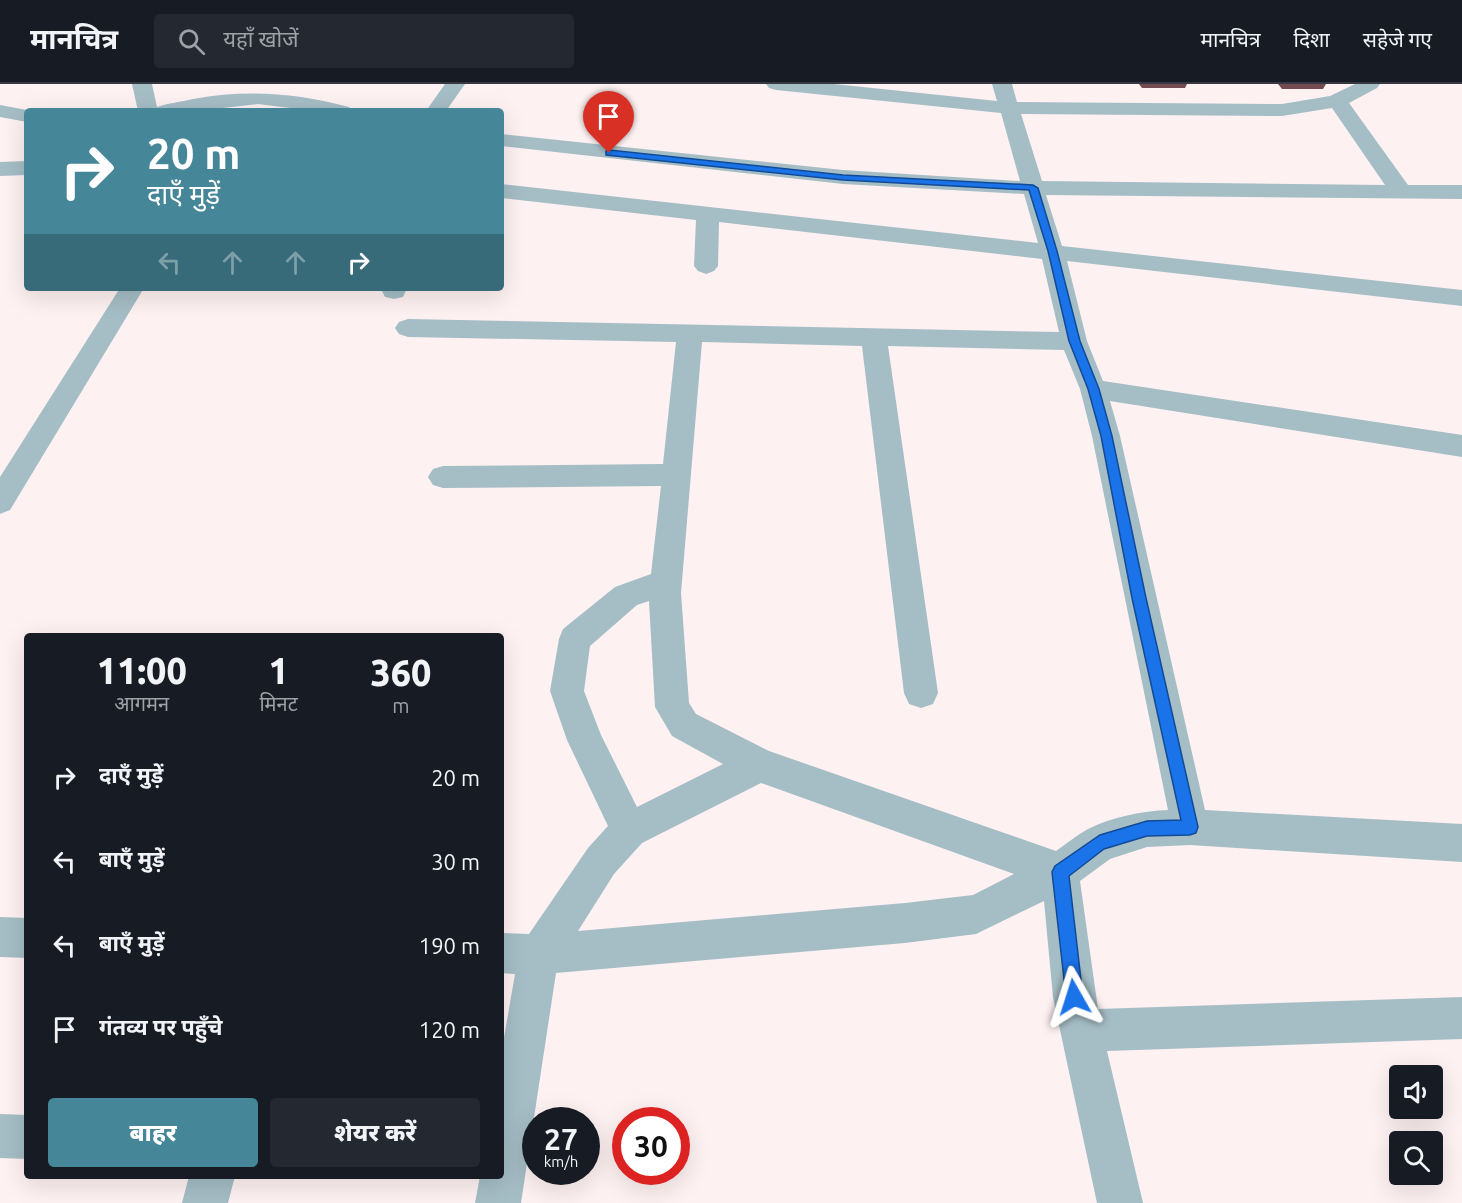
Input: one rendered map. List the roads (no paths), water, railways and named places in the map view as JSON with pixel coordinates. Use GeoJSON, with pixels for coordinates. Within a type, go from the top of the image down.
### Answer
{"type":"FeatureCollection","features":[{"type":"Feature","properties":{"kind":"street"},"geometry":{"type":"LineString","coordinates":[[142,84],[147,108]]}},
{"type":"Feature","properties":{"kind":"street"},"geometry":{"type":"LineString","coordinates":[[438,108],[455,84]]}},
{"type":"Feature","properties":{"kind":"street"},"geometry":{"type":"LineString","coordinates":[[776,84],[1282,110],[1337,101],[1370,84]]}},
{"type":"Feature","properties":{"kind":"street"},"geometry":{"type":"LineString","coordinates":[[1006,96],[1052,251],[1074,341],[1093,389],[1106,436],[1141,609],[1190,827]]}},
{"type":"Feature","properties":{"kind":"street"},"geometry":{"type":"LineString","coordinates":[[181,108],[225,100],[258,98],[302,102],[329,108]]}},
{"type":"Feature","properties":{"kind":"street"},"geometry":{"type":"LineString","coordinates":[[1337,101],[1401,191]]}},
{"type":"Feature","properties":{"kind":"street"},"geometry":{"type":"LineString","coordinates":[[0,111],[24,115]]}},
{"type":"Feature","properties":{"kind":"street"},"geometry":{"type":"LineString","coordinates":[[504,140],[843,177],[1033,188],[1462,192]]}},
{"type":"Feature","properties":{"kind":"street"},"geometry":{"type":"LineString","coordinates":[[0,169],[24,168]]}},
{"type":"Feature","properties":{"kind":"street"},"geometry":{"type":"LineString","coordinates":[[504,190],[1462,298]]}},
{"type":"Feature","properties":{"kind":"street"},"geometry":{"type":"LineString","coordinates":[[706,266],[708,213]]}},
{"type":"Feature","properties":{"kind":"street"},"geometry":{"type":"LineString","coordinates":[[0,502],[130,291]]}},
{"type":"Feature","properties":{"kind":"street"},"geometry":{"type":"LineString","coordinates":[[408,328],[1074,341]]}},
{"type":"Feature","properties":{"kind":"street"},"geometry":{"type":"LineString","coordinates":[[690,332],[665,593],[672,707],[684,725],[759,765],[1060,872]]}},
{"type":"Feature","properties":{"kind":"street"},"geometry":{"type":"LineString","coordinates":[[874,336],[921,693]]}},
{"type":"Feature","properties":{"kind":"street"},"geometry":{"type":"LineString","coordinates":[[1093,389],[1462,446]]}},
{"type":"Feature","properties":{"kind":"street"},"geometry":{"type":"LineString","coordinates":[[443,477],[675,475]]}},
{"type":"Feature","properties":{"kind":"street"},"geometry":{"type":"LineString","coordinates":[[629,830],[585,740],[567,691],[575,639],[626,596],[650,587],[665,593]]}},
{"type":"Feature","properties":{"kind":"street"},"geometry":{"type":"LineString","coordinates":[[504,1151],[520,954],[629,830],[759,765]]}},
{"type":"Feature","properties":{"kind":"street"},"geometry":{"type":"LineString","coordinates":[[520,954],[905,923],[976,914],[1060,872],[1100,843],[1147,829],[1190,827],[1462,843]]}},
{"type":"Feature","properties":{"kind":"street"},"geometry":{"type":"LineString","coordinates":[[1060,872],[1074,997],[1120,1203]]}},
{"type":"Feature","properties":{"kind":"street"},"geometry":{"type":"LineString","coordinates":[[0,937],[24,938]]}},
{"type":"Feature","properties":{"kind":"street"},"geometry":{"type":"LineString","coordinates":[[1082,1031],[1462,1018]]}},
{"type":"Feature","properties":{"kind":"street"},"geometry":{"type":"LineString","coordinates":[[0,1136],[24,1137]]}},
{"type":"Feature","properties":{"kind":"street"},"geometry":{"type":"LineString","coordinates":[[205,1203],[212,1179]]}},
{"type":"Feature","properties":{"kind":"street"},"geometry":{"type":"LineString","coordinates":[[498,1203],[501,1179]]}}]}
